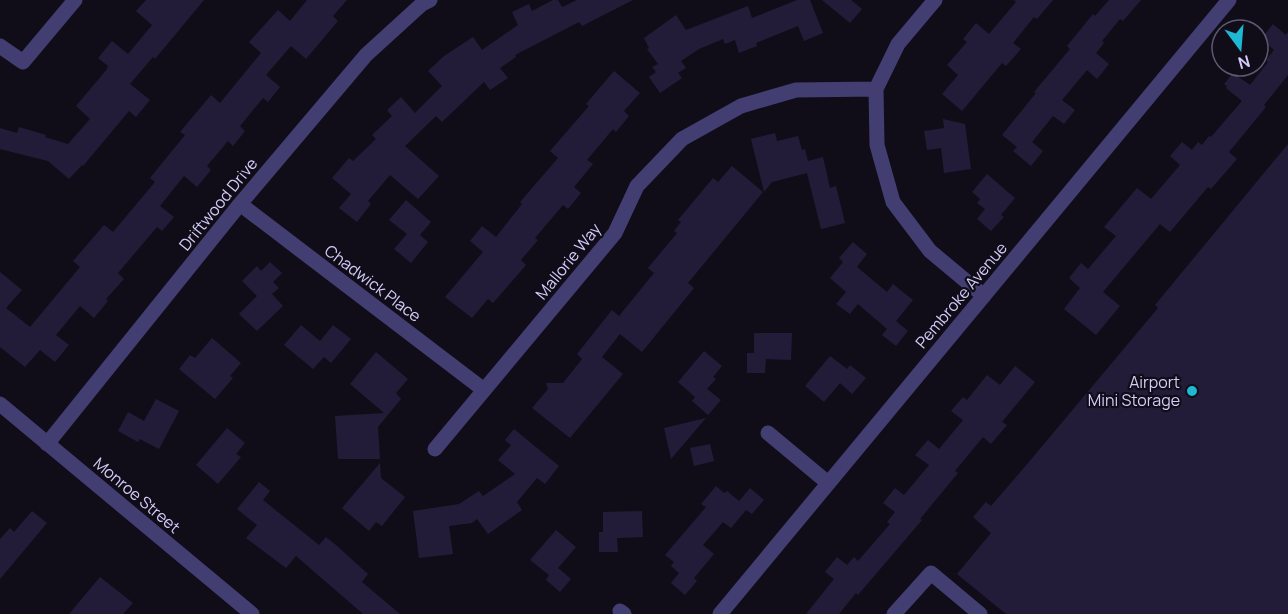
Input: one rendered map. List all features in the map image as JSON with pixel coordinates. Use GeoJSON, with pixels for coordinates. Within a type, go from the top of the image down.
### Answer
{"type":"FeatureCollection","features":[{"type":"Feature","properties":{"kind":"street"},"geometry":{"type":"LineString","coordinates":[[0,46],[23,62],[75,0]]}},
{"type":"Feature","properties":{"kind":"street","name":"Driftwood Drive"},"geometry":{"type":"LineString","coordinates":[[47,444],[240,204],[366,54],[422,4],[430,0]]}},
{"type":"Feature","properties":{"kind":"street"},"geometry":{"type":"LineString","coordinates":[[935,0],[898,44],[876,89],[877,145],[893,202],[930,250],[984,296]]}},
{"type":"Feature","properties":{"kind":"street","name":"Pembroke Avenue"},"geometry":{"type":"LineString","coordinates":[[720,614],[1229,0]]}},
{"type":"Feature","properties":{"kind":"street","name":"Mallorie Way"},"geometry":{"type":"LineString","coordinates":[[435,449],[615,233],[637,186],[682,139],[741,106],[795,90],[876,89]]}},
{"type":"Feature","properties":{"kind":"street","name":"Chadwick Place"},"geometry":{"type":"LineString","coordinates":[[240,204],[484,390]]}},
{"type":"Feature","properties":{"kind":"street","name":"Monroe Street"},"geometry":{"type":"LineString","coordinates":[[0,404],[252,614]]}},
{"type":"Feature","properties":{"kind":"street"},"geometry":{"type":"LineString","coordinates":[[768,433],[828,483]]}},
{"type":"Feature","properties":{"kind":"street"},"geometry":{"type":"LineString","coordinates":[[894,614],[931,573],[980,614]]}},
{"type":"Feature","properties":{"kind":"building"},"geometry":{"type":"Polygon","coordinates":[[[146,0],[204,0],[155,59],[153,57],[130,84],[150,100],[136,117],[129,111],[83,166],[69,179],[48,161],[0,149],[0,128],[17,133],[19,127],[68,144],[90,119],[76,106],[107,69],[108,66],[98,58],[112,41],[128,54],[152,25],[136,11],[146,0]]]}},
{"type":"Feature","properties":{"kind":"building"},"geometry":{"type":"Polygon","coordinates":[[[307,0],[347,0],[333,16],[338,21],[306,59],[291,46],[266,75],[280,87],[268,102],[263,98],[240,126],[245,131],[233,146],[228,141],[207,166],[211,170],[197,187],[184,176],[160,206],[174,217],[162,231],[157,227],[118,273],[124,279],[106,299],[108,301],[94,318],[80,306],[56,335],[69,345],[55,362],[40,350],[25,367],[0,347],[0,272],[22,290],[6,308],[30,327],[80,267],[73,261],[104,225],[113,232],[155,182],[150,178],[185,135],[180,132],[211,95],[220,103],[261,53],[249,42],[278,10],[290,21],[307,0]]]}},
{"type":"Feature","properties":{"kind":"building"},"geometry":{"type":"Polygon","coordinates":[[[553,0],[558,0],[562,7],[577,0],[633,0],[582,26],[579,22],[515,55],[516,57],[500,68],[508,78],[490,90],[484,82],[442,122],[436,116],[405,146],[439,176],[418,199],[390,175],[368,201],[371,204],[357,222],[339,208],[351,194],[332,178],[349,158],[353,161],[376,139],[372,135],[392,116],[387,110],[401,97],[415,113],[442,86],[428,71],[444,56],[473,37],[482,50],[518,25],[512,12],[529,4],[532,11],[553,0]]]}},
{"type":"Feature","properties":{"kind":"building"},"geometry":{"type":"Polygon","coordinates":[[[797,0],[810,0],[823,33],[804,41],[798,26],[756,43],[757,46],[739,53],[735,40],[725,44],[723,39],[699,49],[681,61],[686,68],[678,73],[682,78],[660,93],[649,77],[656,72],[652,67],[658,64],[647,49],[649,48],[644,38],[676,15],[686,30],[748,6],[752,18],[797,0]]]}},
{"type":"Feature","properties":{"kind":"building"},"geometry":{"type":"Polygon","coordinates":[[[822,0],[851,0],[862,9],[850,23],[822,0]]]}},
{"type":"Feature","properties":{"kind":"building"},"geometry":{"type":"Polygon","coordinates":[[[1014,0],[1053,0],[1037,19],[1034,17],[1013,43],[1021,49],[1006,66],[1002,63],[962,111],[942,94],[958,75],[947,65],[967,42],[963,39],[976,23],[989,34],[1016,2],[1014,0]]]}},
{"type":"Feature","properties":{"kind":"building"},"geometry":{"type":"Polygon","coordinates":[[[1109,0],[1141,0],[1123,21],[1120,19],[1102,41],[1104,43],[1096,53],[1109,64],[1097,79],[1087,70],[1062,100],[1075,110],[1064,124],[1053,116],[1032,142],[1043,151],[1031,166],[1013,151],[1017,147],[1002,135],[1070,49],[1067,46],[1093,14],[1095,16],[1109,0]]]}},
{"type":"Feature","properties":{"kind":"building"},"geometry":{"type":"Polygon","coordinates":[[[1273,24],[1286,35],[1288,32],[1288,75],[1264,105],[1266,107],[1229,152],[1237,159],[1211,189],[1208,187],[1170,232],[1160,224],[1103,292],[1120,306],[1096,335],[1064,309],[1080,288],[1069,278],[1081,263],[1088,269],[1116,236],[1104,227],[1137,188],[1151,199],[1180,165],[1170,156],[1182,142],[1192,150],[1198,142],[1202,145],[1242,101],[1226,88],[1224,84],[1229,78],[1240,78],[1250,85],[1255,78],[1270,78],[1270,55],[1274,50],[1270,47],[1270,28],[1273,24]]]}},
{"type":"Feature","properties":{"kind":"building"},"geometry":{"type":"Polygon","coordinates":[[[614,71],[640,93],[624,111],[629,116],[616,132],[613,129],[587,160],[593,164],[574,187],[581,193],[568,209],[563,205],[535,238],[538,240],[521,260],[526,265],[493,303],[488,299],[472,318],[445,297],[483,252],[470,241],[482,226],[496,237],[522,204],[520,202],[558,158],[550,151],[589,106],[586,104],[614,71]]]}},
{"type":"Feature","properties":{"kind":"building"},"geometry":{"type":"Polygon","coordinates":[[[943,119],[965,124],[971,169],[944,173],[941,148],[927,150],[924,131],[944,128],[943,119]]]}},
{"type":"Feature","properties":{"kind":"building"},"geometry":{"type":"Polygon","coordinates":[[[775,133],[777,141],[798,136],[808,161],[823,157],[830,188],[836,186],[845,223],[821,229],[807,173],[772,182],[764,192],[751,139],[775,133]]]}},
{"type":"Feature","properties":{"kind":"building"},"geometry":{"type":"Polygon","coordinates":[[[1288,144],[1288,614],[1006,614],[957,574],[991,533],[973,517],[986,502],[991,506],[1023,469],[1158,308],[1155,305],[1288,144]]]}},
{"type":"Feature","properties":{"kind":"building"},"geometry":{"type":"Polygon","coordinates":[[[732,166],[763,192],[688,283],[694,288],[642,352],[620,334],[602,357],[623,374],[570,438],[532,408],[548,389],[546,383],[563,383],[582,359],[577,354],[612,310],[619,316],[654,273],[648,268],[677,233],[674,231],[681,222],[678,220],[713,178],[718,182],[732,166]]]}},
{"type":"Feature","properties":{"kind":"building"},"geometry":{"type":"Polygon","coordinates":[[[987,174],[1015,198],[1001,215],[1004,217],[991,231],[977,219],[985,209],[977,203],[980,199],[972,192],[987,174]]]}},
{"type":"Feature","properties":{"kind":"building"},"geometry":{"type":"Polygon","coordinates":[[[406,200],[431,222],[420,235],[428,242],[411,263],[394,249],[407,234],[389,220],[406,200]]]}},
{"type":"Feature","properties":{"kind":"building"},"geometry":{"type":"Polygon","coordinates":[[[853,242],[867,254],[857,267],[887,292],[893,284],[913,300],[896,321],[908,331],[896,346],[882,335],[887,329],[858,304],[850,314],[836,304],[846,292],[830,278],[843,262],[839,258],[853,242]]]}},
{"type":"Feature","properties":{"kind":"building"},"geometry":{"type":"Polygon","coordinates":[[[270,262],[282,273],[273,282],[279,288],[272,294],[283,306],[257,331],[239,314],[257,296],[242,281],[257,266],[261,271],[270,262]]]}},
{"type":"Feature","properties":{"kind":"building"},"geometry":{"type":"Polygon","coordinates":[[[301,325],[320,341],[333,325],[351,339],[331,363],[324,357],[313,369],[284,345],[301,325]]]}},
{"type":"Feature","properties":{"kind":"building"},"geometry":{"type":"Polygon","coordinates":[[[754,333],[792,333],[791,360],[766,359],[765,373],[747,373],[747,353],[754,353],[754,333]]]}},
{"type":"Feature","properties":{"kind":"building"},"geometry":{"type":"Polygon","coordinates":[[[212,338],[241,363],[230,376],[233,378],[215,399],[179,369],[190,355],[195,358],[212,338]]]}},
{"type":"Feature","properties":{"kind":"building"},"geometry":{"type":"Polygon","coordinates":[[[704,351],[722,366],[713,377],[716,379],[707,389],[721,400],[708,415],[692,401],[695,397],[678,382],[704,351]]]}},
{"type":"Feature","properties":{"kind":"building"},"geometry":{"type":"Polygon","coordinates":[[[376,352],[408,379],[396,393],[401,399],[378,427],[380,459],[338,459],[335,416],[384,413],[350,384],[376,352]]]}},
{"type":"Feature","properties":{"kind":"building"},"geometry":{"type":"Polygon","coordinates":[[[830,356],[847,369],[850,365],[866,378],[852,394],[840,383],[824,402],[805,386],[830,356]]]}},
{"type":"Feature","properties":{"kind":"building"},"geometry":{"type":"Polygon","coordinates":[[[1015,366],[1035,382],[1002,422],[1007,425],[991,444],[983,437],[955,471],[958,473],[920,519],[922,520],[839,614],[806,614],[834,579],[825,572],[837,557],[847,565],[854,557],[858,561],[890,524],[887,522],[895,512],[883,503],[895,488],[904,495],[929,465],[915,455],[928,440],[939,449],[963,420],[951,411],[963,397],[967,400],[987,375],[1000,385],[1015,366]]]}},
{"type":"Feature","properties":{"kind":"building"},"geometry":{"type":"Polygon","coordinates":[[[156,399],[179,411],[159,449],[140,439],[138,442],[118,431],[128,412],[144,421],[156,399]]]}},
{"type":"Feature","properties":{"kind":"building"},"geometry":{"type":"Polygon","coordinates":[[[706,418],[671,459],[664,428],[706,418]]]}},
{"type":"Feature","properties":{"kind":"building"},"geometry":{"type":"Polygon","coordinates":[[[227,428],[245,443],[236,454],[241,457],[218,484],[196,465],[227,428]]]}},
{"type":"Feature","properties":{"kind":"building"},"geometry":{"type":"Polygon","coordinates":[[[514,429],[559,466],[545,484],[537,478],[517,502],[522,510],[488,534],[477,519],[472,523],[449,526],[453,554],[419,558],[413,511],[459,504],[479,491],[483,496],[515,474],[498,460],[511,445],[505,440],[514,429]]]}},
{"type":"Feature","properties":{"kind":"building"},"geometry":{"type":"Polygon","coordinates":[[[710,444],[714,461],[694,466],[690,448],[710,444]]]}},
{"type":"Feature","properties":{"kind":"building"},"geometry":{"type":"Polygon","coordinates":[[[380,463],[381,478],[405,497],[382,526],[376,522],[369,531],[342,508],[380,463]]]}},
{"type":"Feature","properties":{"kind":"building"},"geometry":{"type":"Polygon","coordinates":[[[259,482],[270,491],[263,500],[319,545],[326,537],[336,545],[368,574],[362,582],[400,614],[363,614],[296,556],[286,568],[246,538],[257,525],[237,509],[259,482]]]}},
{"type":"Feature","properties":{"kind":"building"},"geometry":{"type":"Polygon","coordinates":[[[716,486],[724,493],[727,491],[739,501],[750,488],[764,500],[752,514],[746,510],[731,528],[723,522],[703,545],[714,554],[694,578],[697,581],[685,595],[671,583],[679,573],[671,566],[674,562],[665,555],[706,507],[701,504],[716,486]]]}},
{"type":"Feature","properties":{"kind":"building"},"geometry":{"type":"Polygon","coordinates":[[[32,511],[47,523],[0,579],[0,539],[10,528],[14,532],[32,511]]]}},
{"type":"Feature","properties":{"kind":"building"},"geometry":{"type":"Polygon","coordinates":[[[642,511],[643,537],[617,538],[618,552],[599,552],[599,532],[603,532],[603,512],[642,511]]]}},
{"type":"Feature","properties":{"kind":"building"},"geometry":{"type":"Polygon","coordinates":[[[556,530],[576,547],[558,568],[571,579],[560,592],[546,580],[549,575],[530,560],[556,530]]]}},
{"type":"Feature","properties":{"kind":"building"},"geometry":{"type":"Polygon","coordinates":[[[100,577],[133,603],[123,614],[69,614],[100,577]]]}},
{"type":"Feature","properties":{"kind":"place","name":"Airport Mini Storage"},"geometry":{"type":"Point","coordinates":[1192,391]}}]}
